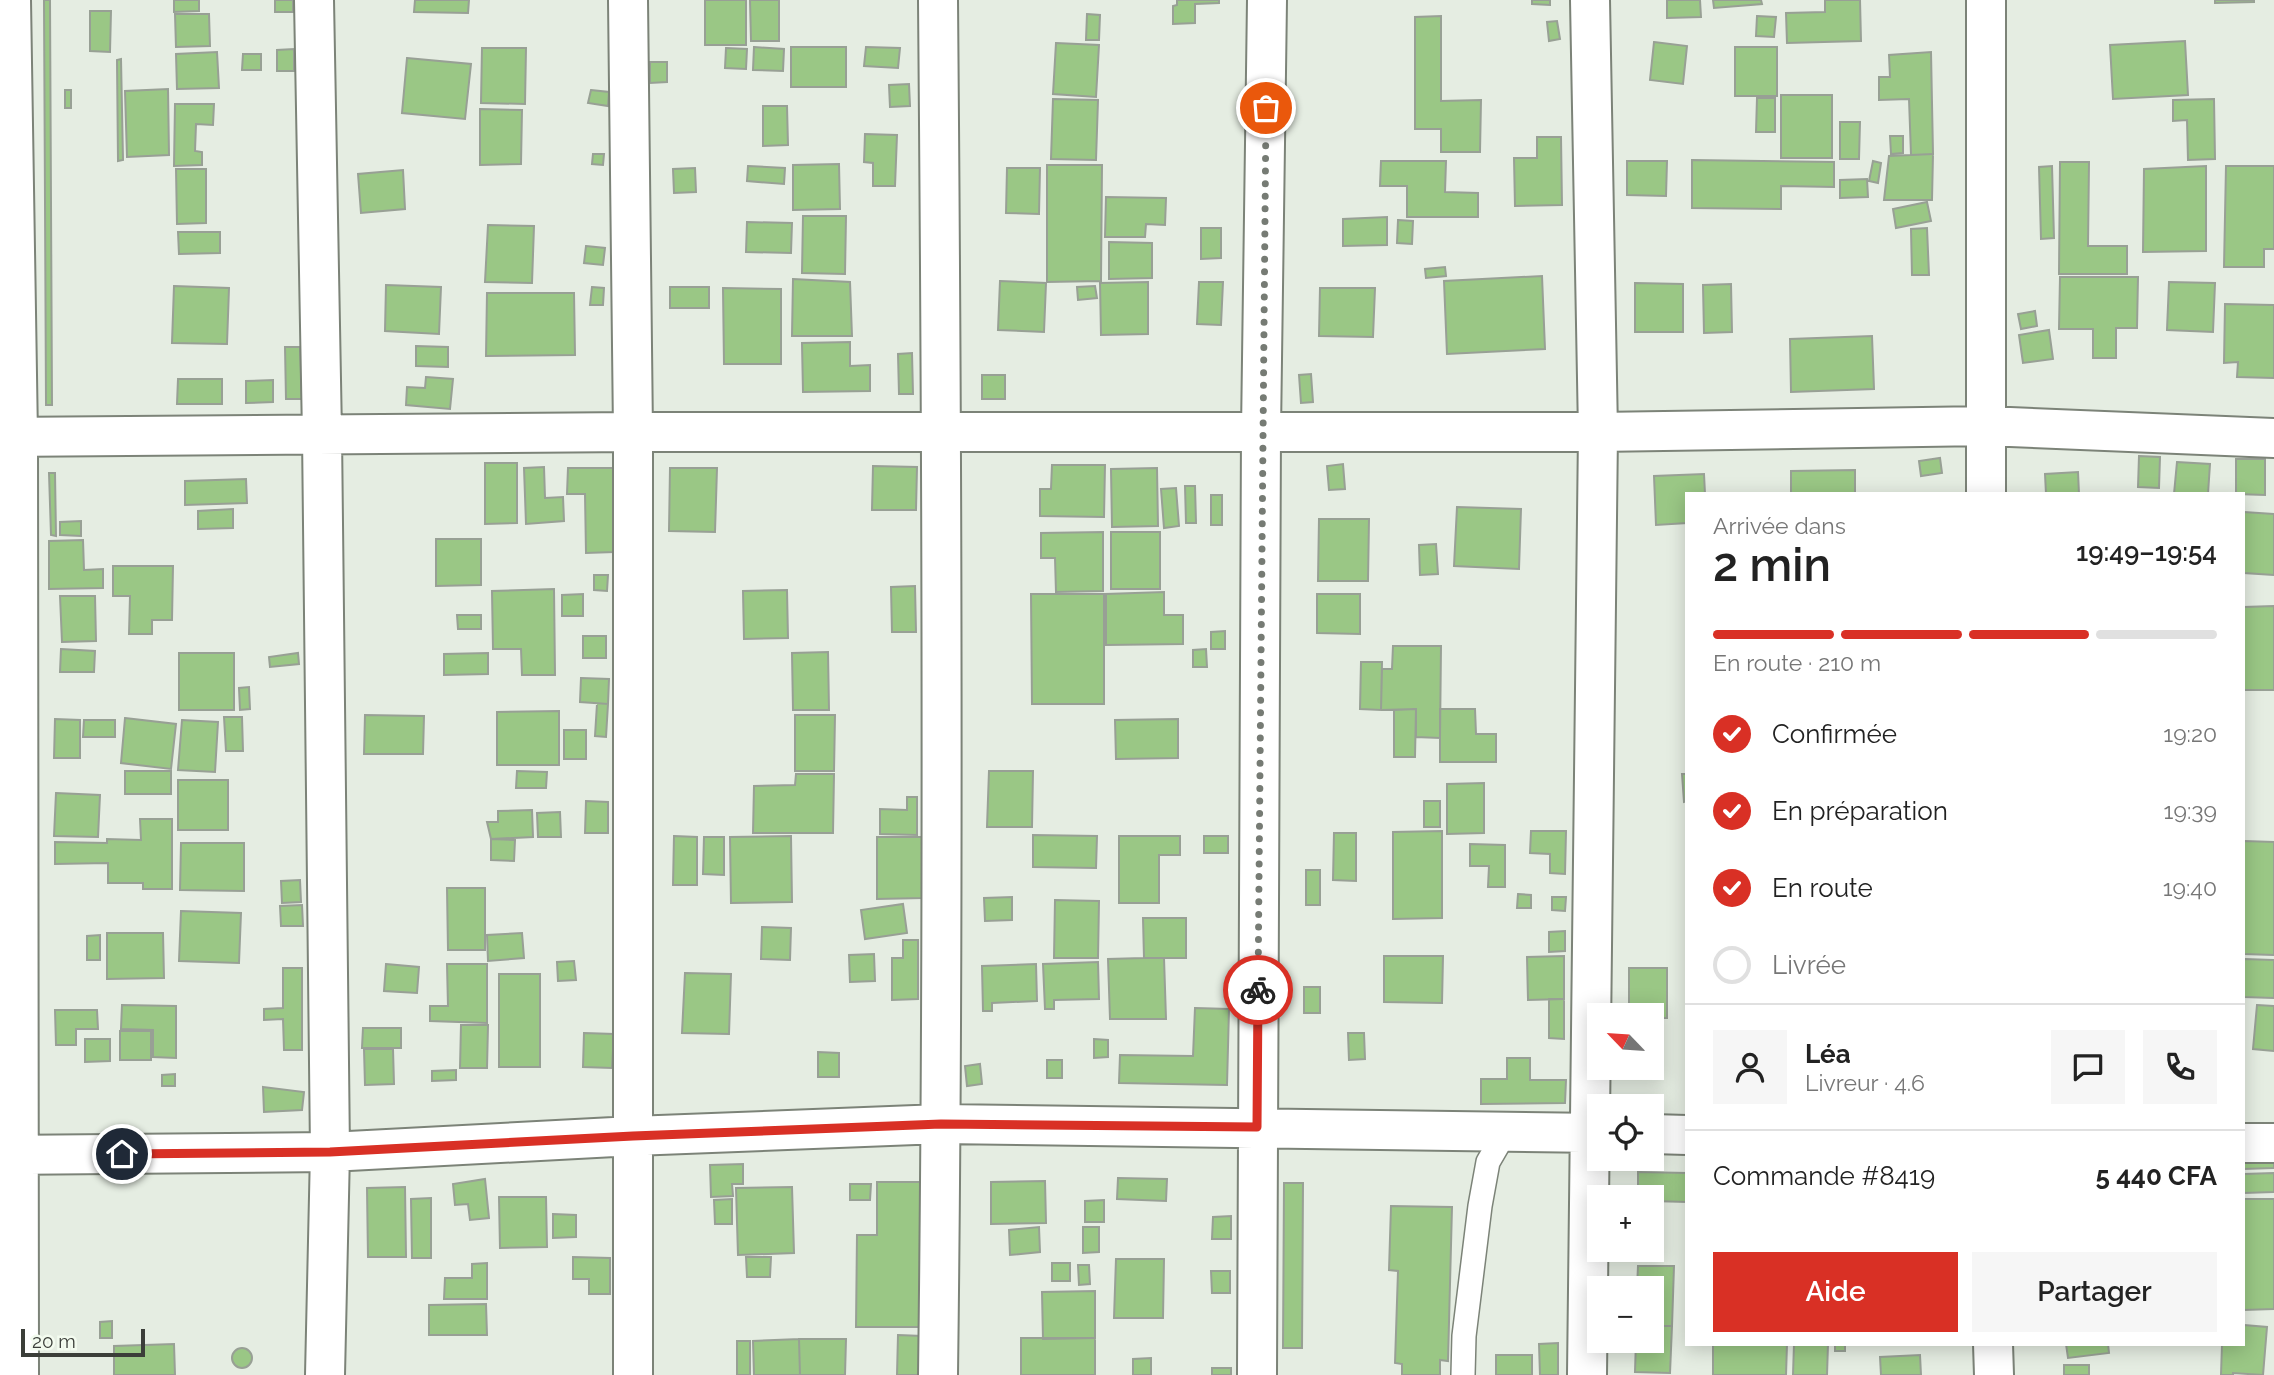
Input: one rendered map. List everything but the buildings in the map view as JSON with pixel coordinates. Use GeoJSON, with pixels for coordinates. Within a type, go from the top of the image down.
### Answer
{"type":"FeatureCollection","features":[{"type":"Feature","properties":{"kind":"street"},"geometry":{"type":"LineString","coordinates":[[11,0],[9,1155],[19,1375]]}},
{"type":"Feature","properties":{"kind":"street"},"geometry":{"type":"LineString","coordinates":[[314,0],[330,1152],[325,1375]]}},
{"type":"Feature","properties":{"kind":"street"},"geometry":{"type":"LineString","coordinates":[[628,0],[633,432],[633,1375]]}},
{"type":"Feature","properties":{"kind":"street"},"geometry":{"type":"LineString","coordinates":[[938,1375],[942,432],[939,0]]}},
{"type":"Feature","properties":{"kind":"street"},"geometry":{"type":"LineString","coordinates":[[1257,1375],[1261,431],[1267,0]]}},
{"type":"Feature","properties":{"kind":"street"},"geometry":{"type":"LineString","coordinates":[[1590,0],[1598,432],[1594,1094]]}},
{"type":"Feature","properties":{"kind":"street"},"geometry":{"type":"LineString","coordinates":[[1986,0],[1986,492]]}},
{"type":"Feature","properties":{"kind":"street"},"geometry":{"type":"LineString","coordinates":[[9,437],[633,432],[1598,432],[1986,426],[2274,438]]}},
{"type":"Feature","properties":{"kind":"street"},"geometry":{"type":"LineString","coordinates":[[9,1155],[330,1152],[633,1136],[941,1124],[1587,1133]]}},
{"type":"Feature","properties":{"kind":"street"},"geometry":{"type":"LineString","coordinates":[[1664,1134],[1685,1135]]}},
{"type":"Feature","properties":{"kind":"street"},"geometry":{"type":"LineString","coordinates":[[2245,1143],[2274,1143]]}},
{"type":"Feature","properties":{"kind":"street"},"geometry":{"type":"LineString","coordinates":[[1587,1375],[1593,1171]]}},
{"type":"Feature","properties":{"kind":"street"},"geometry":{"type":"LineString","coordinates":[[1993,1346],[1994,1375]]}},
{"type":"Feature","properties":{"kind":"lane"},"geometry":{"type":"LineString","coordinates":[[1463,1375],[1464,1336],[1480,1206],[1488,1161],[1506,1131]]}},
{"type":"Feature","properties":{"kind":"way so far"},"geometry":{"type":"LineString","coordinates":[[1258,990],[1266,108]]}},
{"type":"Feature","properties":{"kind":"route"},"geometry":{"type":"LineString","coordinates":[[122,1154],[330,1152],[633,1136],[941,1124],[1257,1127],[1258,990]]}}]}
